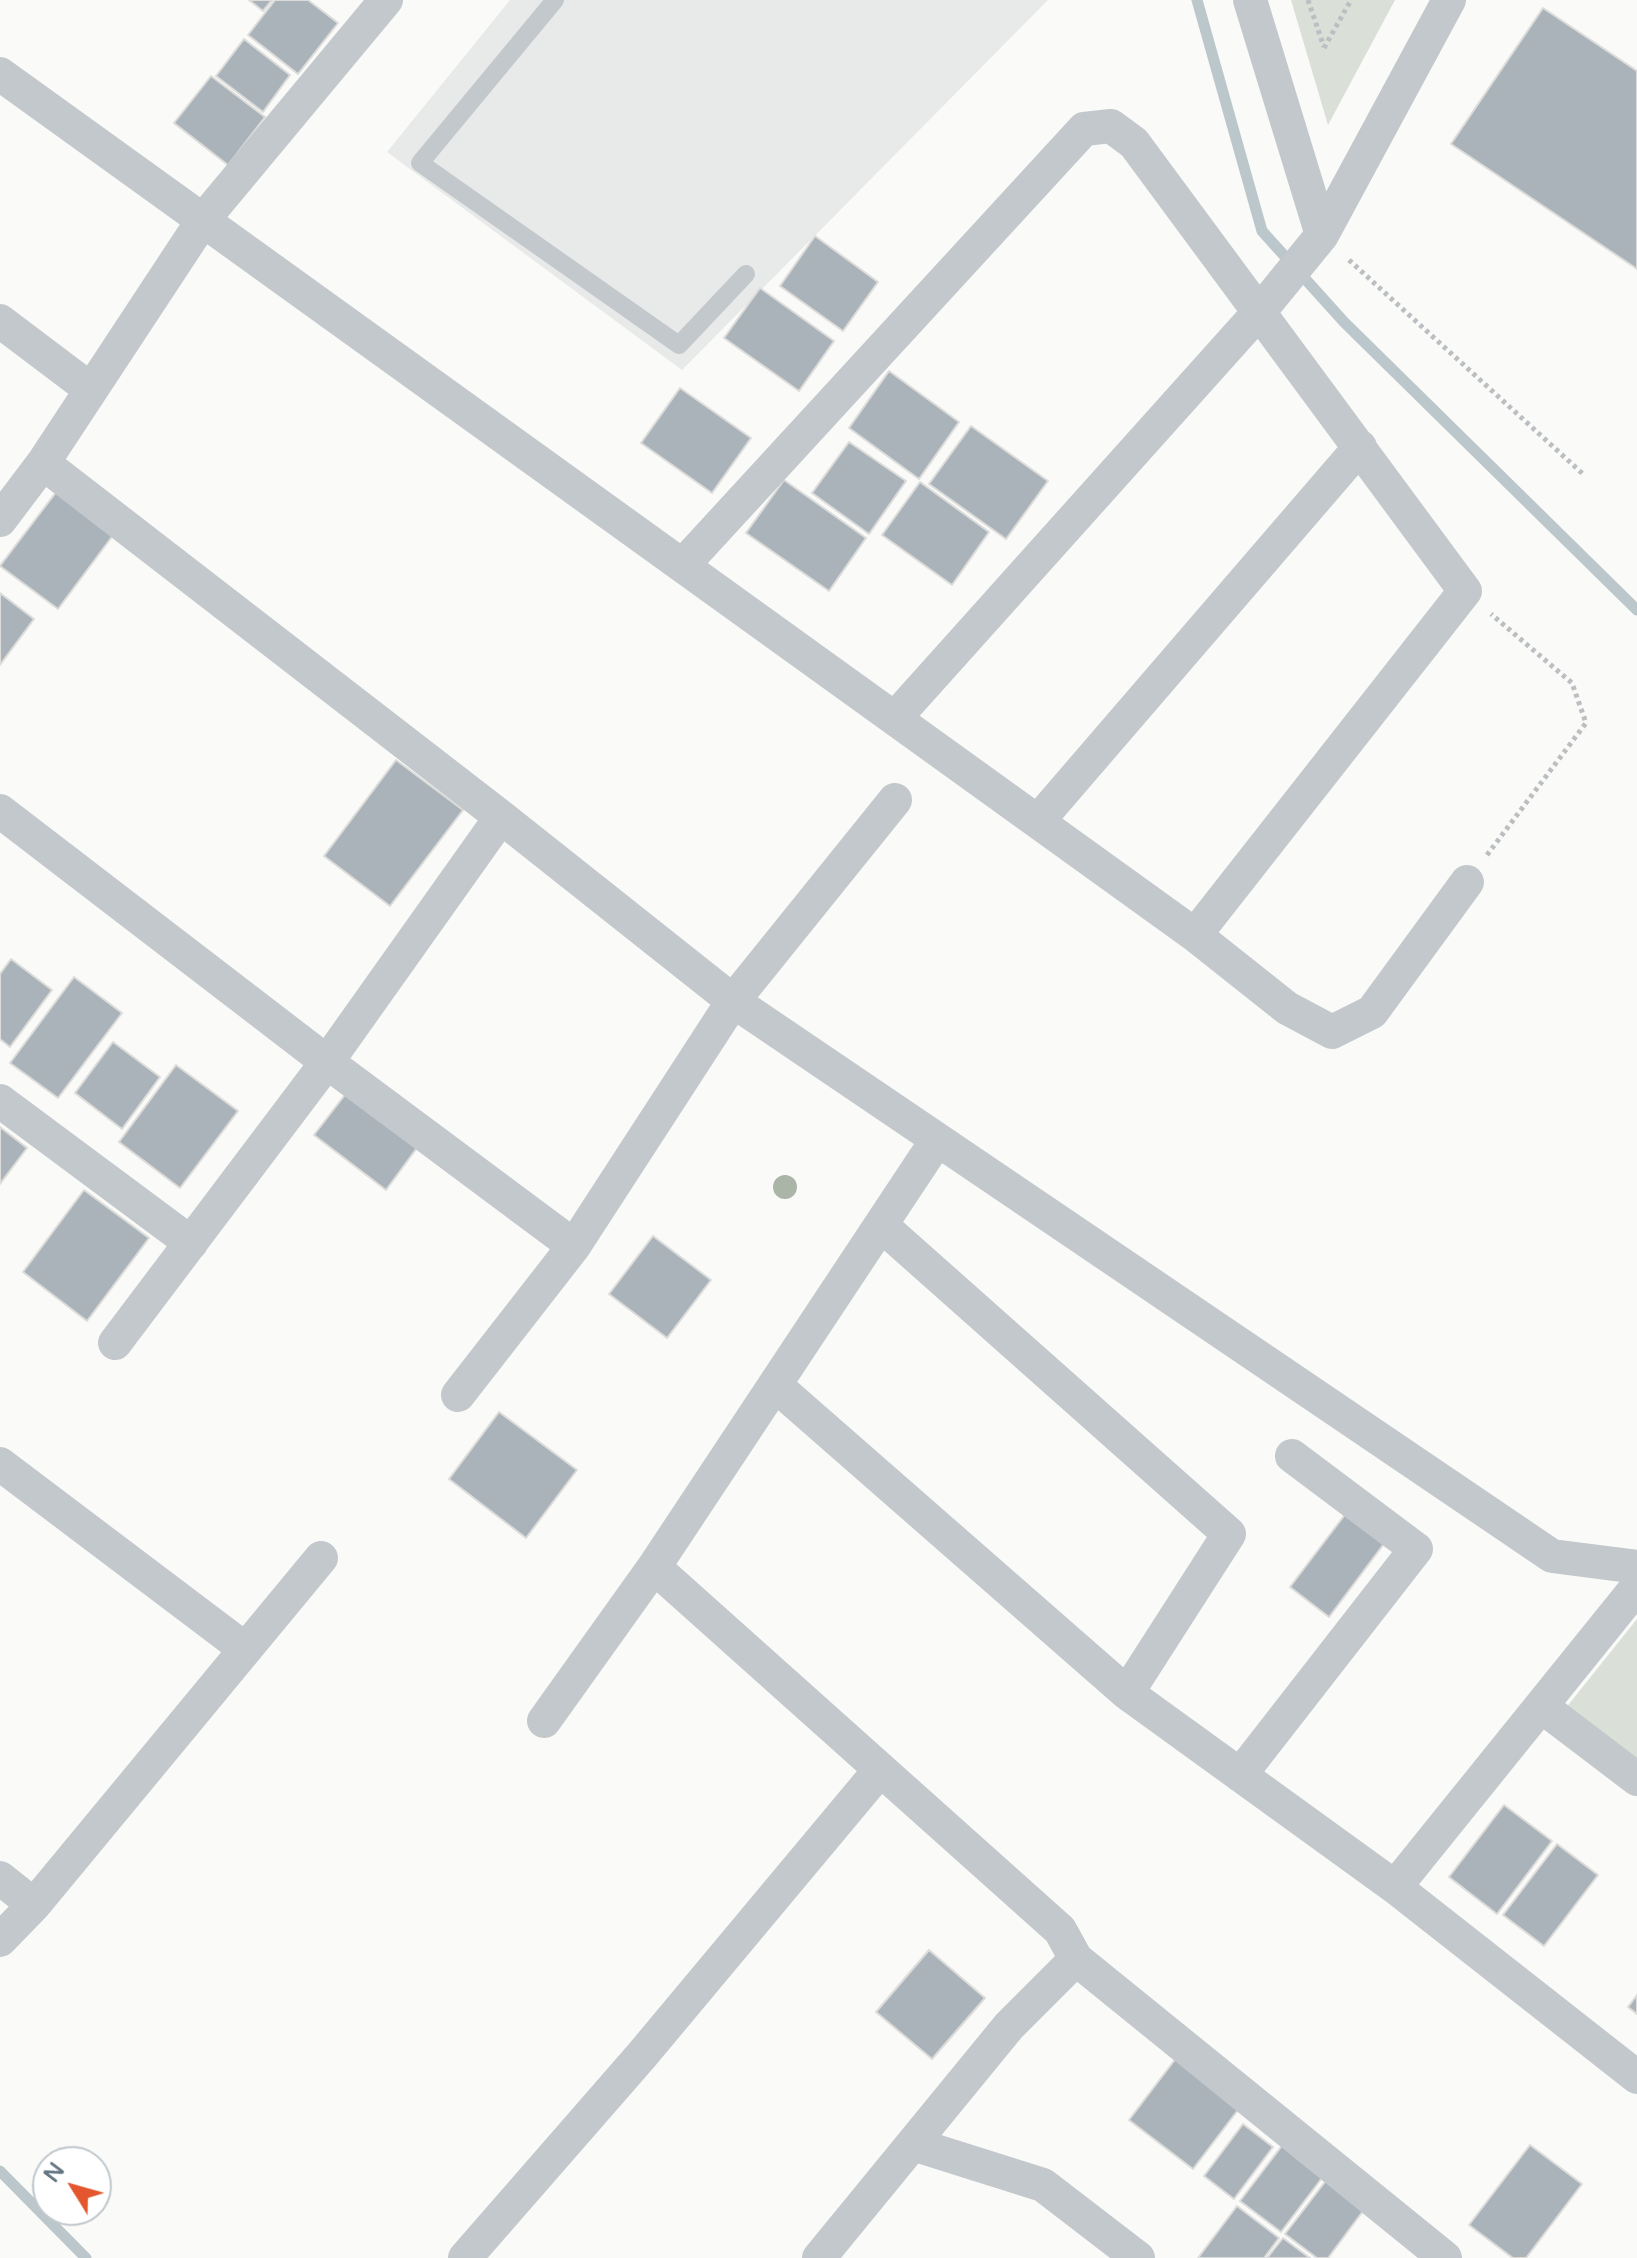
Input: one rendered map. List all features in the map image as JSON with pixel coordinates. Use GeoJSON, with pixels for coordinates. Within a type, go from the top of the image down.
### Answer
{"type":"FeatureCollection","features":[{"type":"Feature","properties":{"kind":"street"},"geometry":{"type":"LineString","coordinates":[[0,520],[43,463],[203,220],[386,0]]}},
{"type":"Feature","properties":{"kind":"street"},"geometry":{"type":"LineString","coordinates":[[1250,0],[1314,245]]}},
{"type":"Feature","properties":{"kind":"street"},"geometry":{"type":"LineString","coordinates":[[895,718],[1268,302],[1314,245],[1449,0]]}},
{"type":"Feature","properties":{"kind":"street"},"geometry":{"type":"LineString","coordinates":[[0,74],[1038,821],[1195,935],[1287,1008],[1332,1032],[1372,1012],[1467,882]]}},
{"type":"Feature","properties":{"kind":"street"},"geometry":{"type":"LineString","coordinates":[[683,565],[1084,129],[1111,126],[1134,143],[1268,302],[1360,447],[1465,591],[1195,935]]}},
{"type":"Feature","properties":{"kind":"street"},"geometry":{"type":"LineString","coordinates":[[0,321],[90,389]]}},
{"type":"Feature","properties":{"kind":"street"},"geometry":{"type":"LineString","coordinates":[[1038,821],[1360,447]]}},
{"type":"Feature","properties":{"kind":"street"},"geometry":{"type":"LineString","coordinates":[[43,463],[501,817],[733,1001],[1552,1556],[1637,1567]]}},
{"type":"Feature","properties":{"kind":"street"},"geometry":{"type":"LineString","coordinates":[[458,1395],[574,1246],[733,1001],[895,800]]}},
{"type":"Feature","properties":{"kind":"street"},"geometry":{"type":"LineString","coordinates":[[0,811],[327,1062],[574,1246]]}},
{"type":"Feature","properties":{"kind":"street"},"geometry":{"type":"LineString","coordinates":[[115,1343],[327,1062],[501,817]]}},
{"type":"Feature","properties":{"kind":"street"},"geometry":{"type":"LineString","coordinates":[[0,1101],[191,1243]]}},
{"type":"Feature","properties":{"kind":"street"},"geometry":{"type":"LineString","coordinates":[[544,1721],[654,1567],[937,1140]]}},
{"type":"Feature","properties":{"kind":"street"},"geometry":{"type":"LineString","coordinates":[[881,1225],[1229,1534],[1127,1693]]}},
{"type":"Feature","properties":{"kind":"street"},"geometry":{"type":"LineString","coordinates":[[775,1385],[1127,1693],[1395,1887],[1637,2077]]}},
{"type":"Feature","properties":{"kind":"street"},"geometry":{"type":"LineString","coordinates":[[1240,1775],[1416,1549],[1292,1456]]}},
{"type":"Feature","properties":{"kind":"street"},"geometry":{"type":"LineString","coordinates":[[0,1464],[245,1649]]}},
{"type":"Feature","properties":{"kind":"street"},"geometry":{"type":"LineString","coordinates":[[0,1940],[34,1905],[321,1558]]}},
{"type":"Feature","properties":{"kind":"street"},"geometry":{"type":"LineString","coordinates":[[654,1567],[1060,1930],[1076,1959],[1445,2258]]}},
{"type":"Feature","properties":{"kind":"street"},"geometry":{"type":"LineString","coordinates":[[1395,1887],[1637,1587]]}},
{"type":"Feature","properties":{"kind":"street"},"geometry":{"type":"LineString","coordinates":[[1541,1706],[1637,1779]]}},
{"type":"Feature","properties":{"kind":"street"},"geometry":{"type":"LineString","coordinates":[[465,2258],[642,2055],[880,1770]]}},
{"type":"Feature","properties":{"kind":"street"},"geometry":{"type":"LineString","coordinates":[[0,1878],[34,1905]]}},
{"type":"Feature","properties":{"kind":"street"},"geometry":{"type":"LineString","coordinates":[[819,2258],[1009,2026],[1076,1959]]}},
{"type":"Feature","properties":{"kind":"street"},"geometry":{"type":"LineString","coordinates":[[913,2144],[1043,2185],[1138,2258]]}},
{"type":"Feature","properties":{"kind":"lane"},"geometry":{"type":"LineString","coordinates":[[555,0],[420,163],[679,345],[746,274]]}},
{"type":"Feature","properties":{"kind":"path"},"geometry":{"type":"LineString","coordinates":[[1308,0],[1324,48],[1351,0]]}},
{"type":"Feature","properties":{"kind":"path"},"geometry":{"type":"LineString","coordinates":[[1314,245],[1583,474]]}},
{"type":"Feature","properties":{"kind":"path"},"geometry":{"type":"LineString","coordinates":[[1465,591],[1572,683],[1586,723],[1467,882]]}},
{"type":"Feature","properties":{"kind":"shaded area"},"geometry":{"type":"Polygon","coordinates":[[[510,0],[1048,0],[682,370],[387,152],[510,0]]]}},
{"type":"Feature","properties":{"kind":"shaded area"},"geometry":{"type":"Polygon","coordinates":[[[1291,0],[1395,0],[1328,125],[1291,0]]]}},
{"type":"Feature","properties":{"kind":"shaded area"},"geometry":{"type":"Polygon","coordinates":[[[1637,1619],[1637,1762],[1565,1709],[1637,1619]]]}},
{"type":"Feature","properties":{"kind":"building"},"geometry":{"type":"Polygon","coordinates":[[[249,0],[272,0],[263,11],[249,0]]]}},
{"type":"Feature","properties":{"kind":"building"},"geometry":{"type":"Polygon","coordinates":[[[275,0],[308,0],[338,23],[298,74],[248,35],[275,0]]]}},
{"type":"Feature","properties":{"kind":"building"},"geometry":{"type":"Polygon","coordinates":[[[1543,8],[1637,71],[1637,269],[1451,144],[1543,8]]]}},
{"type":"Feature","properties":{"kind":"building"},"geometry":{"type":"Polygon","coordinates":[[[244,39],[290,75],[263,112],[216,76],[244,39]]]}},
{"type":"Feature","properties":{"kind":"building"},"geometry":{"type":"Polygon","coordinates":[[[211,76],[265,117],[228,165],[174,123],[211,76]]]}},
{"type":"Feature","properties":{"kind":"building"},"geometry":{"type":"Polygon","coordinates":[[[815,236],[878,282],[843,331],[780,286],[815,236]]]}},
{"type":"Feature","properties":{"kind":"building"},"geometry":{"type":"Polygon","coordinates":[[[760,288],[834,341],[799,391],[724,338],[760,288]]]}},
{"type":"Feature","properties":{"kind":"building"},"geometry":{"type":"Polygon","coordinates":[[[889,371],[959,422],[919,479],[849,428],[889,371]]]}},
{"type":"Feature","properties":{"kind":"building"},"geometry":{"type":"Polygon","coordinates":[[[680,388],[751,438],[712,493],[641,443],[680,388]]]}},
{"type":"Feature","properties":{"kind":"building"},"geometry":{"type":"Polygon","coordinates":[[[971,426],[1048,481],[1006,539],[929,484],[971,426]]]}},
{"type":"Feature","properties":{"kind":"building"},"geometry":{"type":"Polygon","coordinates":[[[849,442],[906,481],[869,534],[812,493],[849,442]]]}},
{"type":"Feature","properties":{"kind":"building"},"geometry":{"type":"Polygon","coordinates":[[[784,480],[866,538],[829,591],[746,533],[784,480]]]}},
{"type":"Feature","properties":{"kind":"building"},"geometry":{"type":"Polygon","coordinates":[[[920,482],[989,532],[952,585],[882,535],[920,482]]]}},
{"type":"Feature","properties":{"kind":"building"},"geometry":{"type":"Polygon","coordinates":[[[57,491],[114,534],[58,609],[0,566],[57,491]]]}},
{"type":"Feature","properties":{"kind":"building"},"geometry":{"type":"Polygon","coordinates":[[[0,593],[34,619],[0,665],[0,593]]]}},
{"type":"Feature","properties":{"kind":"building"},"geometry":{"type":"Polygon","coordinates":[[[396,760],[463,810],[390,906],[324,856],[396,760]]]}},
{"type":"Feature","properties":{"kind":"building"},"geometry":{"type":"Polygon","coordinates":[[[11,959],[52,990],[10,1047],[0,1039],[0,974],[11,959]]]}},
{"type":"Feature","properties":{"kind":"building"},"geometry":{"type":"Polygon","coordinates":[[[74,977],[122,1013],[58,1098],[10,1063],[74,977]]]}},
{"type":"Feature","properties":{"kind":"building"},"geometry":{"type":"Polygon","coordinates":[[[113,1042],[160,1077],[122,1129],[75,1093],[113,1042]]]}},
{"type":"Feature","properties":{"kind":"building"},"geometry":{"type":"Polygon","coordinates":[[[176,1065],[238,1111],[180,1188],[119,1142],[176,1065]]]}},
{"type":"Feature","properties":{"kind":"building"},"geometry":{"type":"Polygon","coordinates":[[[351,1087],[422,1141],[386,1190],[314,1135],[351,1087]]]}},
{"type":"Feature","properties":{"kind":"building"},"geometry":{"type":"Polygon","coordinates":[[[0,1127],[27,1148],[0,1184],[0,1127]]]}},
{"type":"Feature","properties":{"kind":"building"},"geometry":{"type":"Polygon","coordinates":[[[84,1190],[149,1238],[87,1321],[23,1272],[84,1190]]]}},
{"type":"Feature","properties":{"kind":"building"},"geometry":{"type":"Polygon","coordinates":[[[653,1236],[711,1280],[667,1338],[609,1294],[653,1236]]]}},
{"type":"Feature","properties":{"kind":"building"},"geometry":{"type":"Polygon","coordinates":[[[499,1412],[577,1470],[526,1538],[449,1479],[499,1412]]]}},
{"type":"Feature","properties":{"kind":"building"},"geometry":{"type":"Polygon","coordinates":[[[1347,1512],[1386,1541],[1329,1617],[1290,1587],[1347,1512]]]}},
{"type":"Feature","properties":{"kind":"building"},"geometry":{"type":"Polygon","coordinates":[[[1504,1805],[1552,1841],[1497,1914],[1449,1877],[1504,1805]]]}},
{"type":"Feature","properties":{"kind":"building"},"geometry":{"type":"Polygon","coordinates":[[[1557,1844],[1598,1875],[1544,1946],[1503,1915],[1557,1844]]]}},
{"type":"Feature","properties":{"kind":"building"},"geometry":{"type":"Polygon","coordinates":[[[929,1950],[985,1998],[932,2059],[876,2012],[929,1950]]]}},
{"type":"Feature","properties":{"kind":"building"},"geometry":{"type":"Polygon","coordinates":[[[1637,1995],[1637,2014],[1628,2007],[1637,1995]]]}},
{"type":"Feature","properties":{"kind":"building"},"geometry":{"type":"Polygon","coordinates":[[[1177,2057],[1241,2106],[1193,2169],[1129,2120],[1177,2057]]]}},
{"type":"Feature","properties":{"kind":"building"},"geometry":{"type":"Polygon","coordinates":[[[1243,2124],[1273,2147],[1234,2199],[1204,2176],[1243,2124]]]}},
{"type":"Feature","properties":{"kind":"building"},"geometry":{"type":"Polygon","coordinates":[[[1284,2143],[1325,2174],[1281,2232],[1240,2201],[1284,2143]]]}},
{"type":"Feature","properties":{"kind":"building"},"geometry":{"type":"Polygon","coordinates":[[[1530,2145],[1582,2184],[1526,2258],[1513,2258],[1469,2225],[1530,2145]]]}},
{"type":"Feature","properties":{"kind":"building"},"geometry":{"type":"Polygon","coordinates":[[[1328,2178],[1366,2207],[1328,2258],[1317,2258],[1285,2234],[1328,2178]]]}},
{"type":"Feature","properties":{"kind":"building"},"geometry":{"type":"Polygon","coordinates":[[[1237,2206],[1279,2238],[1264,2258],[1198,2258],[1237,2206]]]}},
{"type":"Feature","properties":{"kind":"building"},"geometry":{"type":"Polygon","coordinates":[[[1283,2238],[1310,2258],[1267,2258],[1283,2238]]]}},
{"type":"Feature","properties":{"kind":"waterway"},"geometry":{"type":"LineString","coordinates":[[1197,0],[1262,231],[1344,322],[1637,610]]}},
{"type":"Feature","properties":{"kind":"waterway"},"geometry":{"type":"LineString","coordinates":[[0,2171],[86,2258]]}}]}
